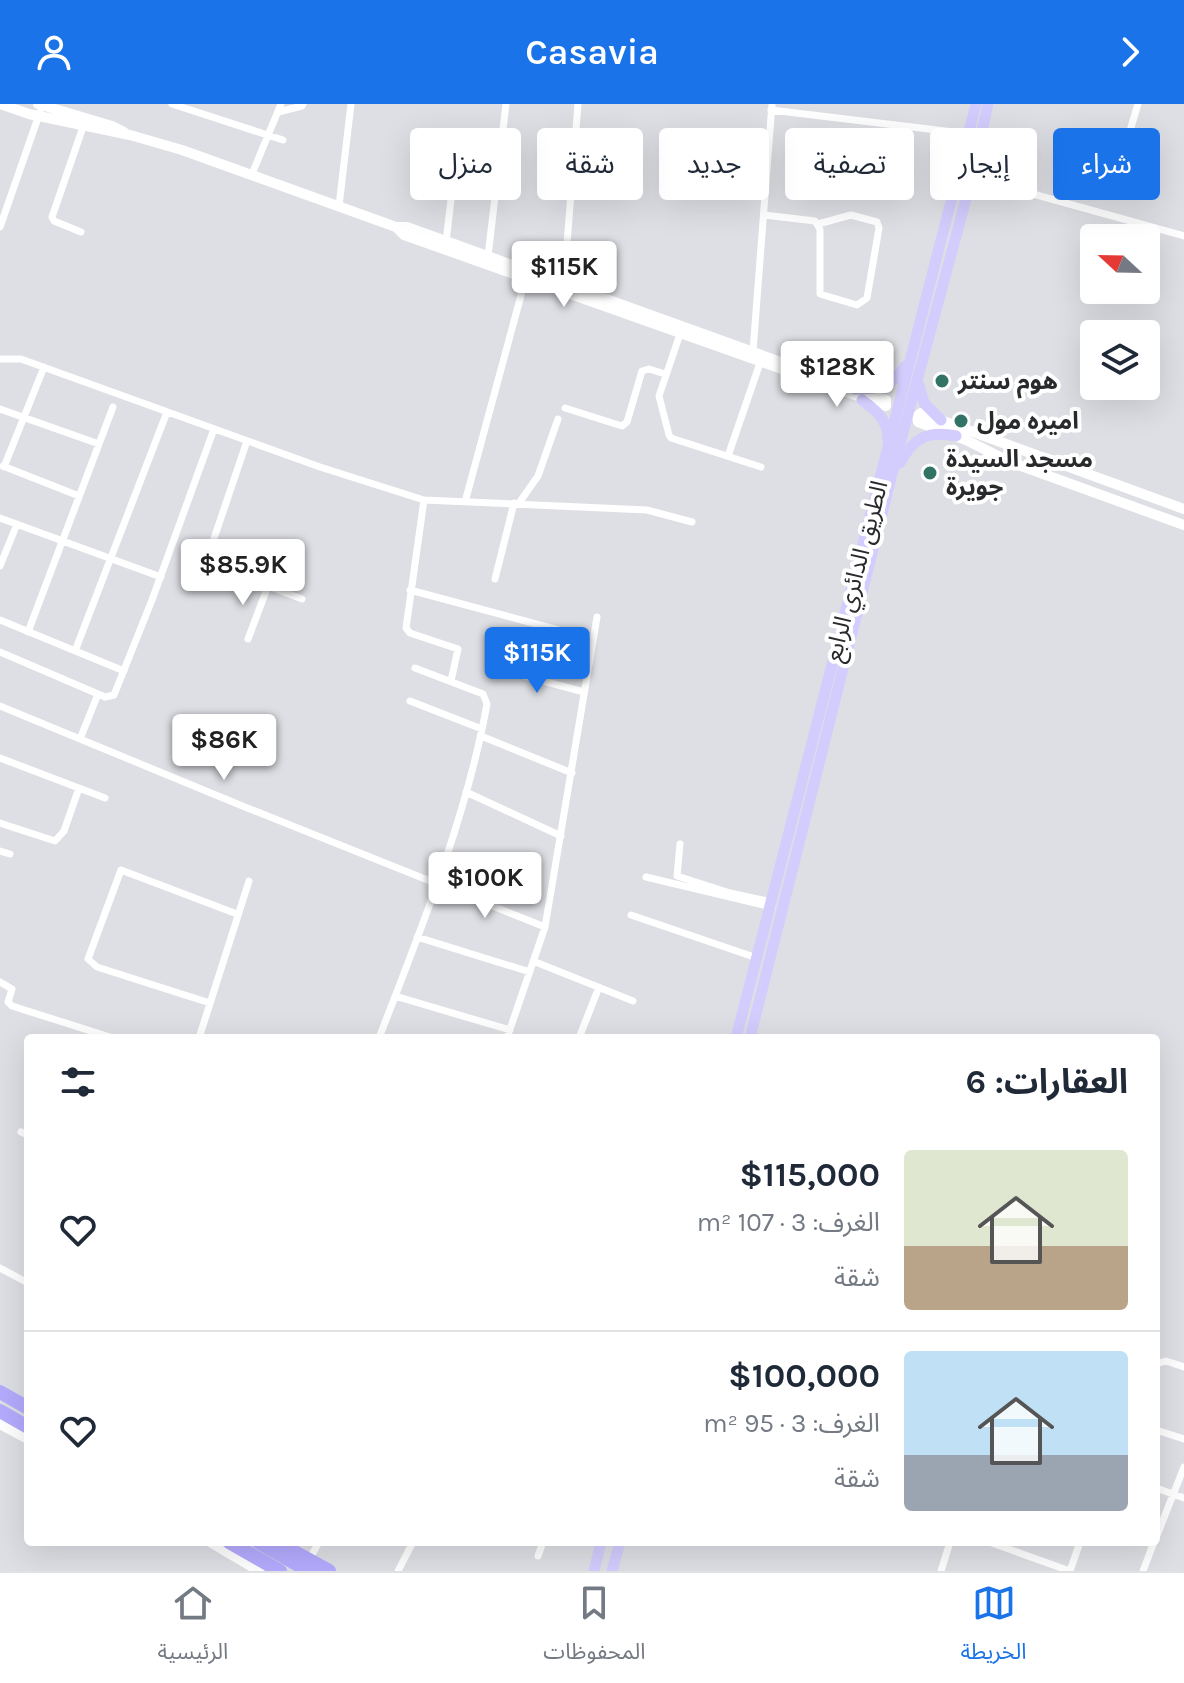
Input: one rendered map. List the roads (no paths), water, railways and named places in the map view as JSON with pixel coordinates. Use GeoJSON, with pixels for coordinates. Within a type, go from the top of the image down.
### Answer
{"type":"FeatureCollection","features":[{"type":"Feature","properties":{"kind":"highway"},"geometry":{"type":"LineString","coordinates":[[0,1392],[24,1406]]}},
{"type":"Feature","properties":{"kind":"highway"},"geometry":{"type":"LineString","coordinates":[[0,1411],[24,1425]]}},
{"type":"Feature","properties":{"kind":"highway"},"geometry":{"type":"LineString","coordinates":[[236,1546],[280,1571]]}},
{"type":"Feature","properties":{"kind":"highway"},"geometry":{"type":"LineString","coordinates":[[267,1546],[329,1571]]}},
{"type":"Feature","properties":{"kind":"highway"},"geometry":{"type":"LineString","coordinates":[[282,1546],[309,1565]]}},
{"type":"Feature","properties":{"kind":"main road"},"geometry":{"type":"LineString","coordinates":[[0,104],[40,109],[112,126],[130,135]]}},
{"type":"Feature","properties":{"kind":"main road","name":"الطريق الدائري الرابع"},"geometry":{"type":"LineString","coordinates":[[971,128],[976,104]]}},
{"type":"Feature","properties":{"kind":"main road","name":"الطريق الدائري الرابع"},"geometry":{"type":"LineString","coordinates":[[983,128],[988,104]]}},
{"type":"Feature","properties":{"kind":"main road"},"geometry":{"type":"LineString","coordinates":[[40,109],[83,127],[130,135],[252,174],[396,227],[407,227],[564,282],[760,363],[858,394],[896,380],[912,355]]}},
{"type":"Feature","properties":{"kind":"main road","name":"الطريق الدائري الرابع"},"geometry":{"type":"LineString","coordinates":[[751,1034],[775,906],[953,200]]}},
{"type":"Feature","properties":{"kind":"main road","name":"الطريق الدائري الرابع"},"geometry":{"type":"LineString","coordinates":[[737,1034],[757,958],[775,906],[966,200]]}},
{"type":"Feature","properties":{"kind":"main road"},"geometry":{"type":"LineString","coordinates":[[396,227],[404,235],[680,334],[753,351],[858,394],[878,411],[884,421],[889,447]]}},
{"type":"Feature","properties":{"kind":"main road"},"geometry":{"type":"LineString","coordinates":[[918,380],[924,403],[941,420]]}},
{"type":"Feature","properties":{"kind":"main road"},"geometry":{"type":"LineString","coordinates":[[1184,509],[921,413],[917,416],[918,422],[1001,458],[1184,525]]}},
{"type":"Feature","properties":{"kind":"main road"},"geometry":{"type":"LineString","coordinates":[[890,482],[907,449],[918,438],[933,433],[956,436]]}},
{"type":"Feature","properties":{"kind":"main road"},"geometry":{"type":"LineString","coordinates":[[1066,482],[1071,468]]}},
{"type":"Feature","properties":{"kind":"main road"},"geometry":{"type":"LineString","coordinates":[[0,1424],[24,1437]]}},
{"type":"Feature","properties":{"kind":"main road"},"geometry":{"type":"LineString","coordinates":[[217,1546],[259,1571]]}},
{"type":"Feature","properties":{"kind":"main road"},"geometry":{"type":"LineString","coordinates":[[594,1571],[600,1546]]}},
{"type":"Feature","properties":{"kind":"main road"},"geometry":{"type":"LineString","coordinates":[[612,1571],[619,1546]]}},
{"type":"Feature","properties":{"kind":"street"},"geometry":{"type":"LineString","coordinates":[[172,104],[283,140]]}},
{"type":"Feature","properties":{"kind":"street"},"geometry":{"type":"LineString","coordinates":[[252,174],[279,108],[303,104]]}},
{"type":"Feature","properties":{"kind":"street"},"geometry":{"type":"LineString","coordinates":[[339,206],[351,104]]}},
{"type":"Feature","properties":{"kind":"street"},"geometry":{"type":"LineString","coordinates":[[488,256],[506,104]]}},
{"type":"Feature","properties":{"kind":"street"},"geometry":{"type":"LineString","coordinates":[[564,282],[578,104]]}},
{"type":"Feature","properties":{"kind":"street"},"geometry":{"type":"LineString","coordinates":[[1131,128],[1138,104]]}},
{"type":"Feature","properties":{"kind":"street"},"geometry":{"type":"LineString","coordinates":[[753,351],[772,107],[930,129]]}},
{"type":"Feature","properties":{"kind":"street"},"geometry":{"type":"LineString","coordinates":[[0,227],[40,109]]}},
{"type":"Feature","properties":{"kind":"street"},"geometry":{"type":"LineString","coordinates":[[81,232],[54,221],[52,217],[83,127]]}},
{"type":"Feature","properties":{"kind":"street"},"geometry":{"type":"LineString","coordinates":[[1037,195],[1184,236]]}},
{"type":"Feature","properties":{"kind":"street"},"geometry":{"type":"LineString","coordinates":[[446,242],[451,200]]}},
{"type":"Feature","properties":{"kind":"street"},"geometry":{"type":"LineString","coordinates":[[764,215],[815,221],[818,224],[851,215],[877,222],[879,228],[867,298],[863,302],[857,305],[820,294],[818,224]]}},
{"type":"Feature","properties":{"kind":"street"},"geometry":{"type":"LineString","coordinates":[[465,502],[526,277]]}},
{"type":"Feature","properties":{"kind":"street"},"geometry":{"type":"LineString","coordinates":[[680,334],[659,396],[671,438],[761,467]]}},
{"type":"Feature","properties":{"kind":"street"},"geometry":{"type":"LineString","coordinates":[[0,359],[21,359],[247,441],[424,500],[647,510],[692,522]]}},
{"type":"Feature","properties":{"kind":"street"},"geometry":{"type":"LineString","coordinates":[[728,456],[760,363]]}},
{"type":"Feature","properties":{"kind":"street"},"geometry":{"type":"LineString","coordinates":[[44,367],[2,466],[79,496]]}},
{"type":"Feature","properties":{"kind":"street"},"geometry":{"type":"LineString","coordinates":[[565,408],[622,426],[627,422],[642,371],[649,369],[665,374]]}},
{"type":"Feature","properties":{"kind":"street"},"geometry":{"type":"LineString","coordinates":[[28,632],[113,407]]}},
{"type":"Feature","properties":{"kind":"street"},"geometry":{"type":"LineString","coordinates":[[0,409],[99,444]]}},
{"type":"Feature","properties":{"kind":"street"},"geometry":{"type":"LineString","coordinates":[[75,651],[167,412]]}},
{"type":"Feature","properties":{"kind":"street"},"geometry":{"type":"LineString","coordinates":[[495,579],[516,503],[538,476],[558,419]]}},
{"type":"Feature","properties":{"kind":"street"},"geometry":{"type":"LineString","coordinates":[[0,652],[98,694],[114,695],[161,577],[214,429]]}},
{"type":"Feature","properties":{"kind":"street"},"geometry":{"type":"LineString","coordinates":[[247,441],[206,558],[208,564],[302,599]]}},
{"type":"Feature","properties":{"kind":"street"},"geometry":{"type":"LineString","coordinates":[[424,500],[406,628],[410,633],[458,649],[451,681]]}},
{"type":"Feature","properties":{"kind":"street"},"geometry":{"type":"LineString","coordinates":[[0,518],[161,577]]}},
{"type":"Feature","properties":{"kind":"street"},"geometry":{"type":"LineString","coordinates":[[0,566],[17,524]]}},
{"type":"Feature","properties":{"kind":"street"},"geometry":{"type":"LineString","coordinates":[[248,639],[268,586]]}},
{"type":"Feature","properties":{"kind":"street"},"geometry":{"type":"LineString","coordinates":[[410,590],[592,639]]}},
{"type":"Feature","properties":{"kind":"street"},"geometry":{"type":"LineString","coordinates":[[395,996],[508,1034],[545,927],[597,617]]}},
{"type":"Feature","properties":{"kind":"street"},"geometry":{"type":"LineString","coordinates":[[0,620],[124,671]]}},
{"type":"Feature","properties":{"kind":"street"},"geometry":{"type":"LineString","coordinates":[[381,1034],[438,884],[466,792],[487,704],[483,694],[415,668]]}},
{"type":"Feature","properties":{"kind":"street"},"geometry":{"type":"LineString","coordinates":[[498,669],[584,692]]}},
{"type":"Feature","properties":{"kind":"street"},"geometry":{"type":"LineString","coordinates":[[80,739],[98,694]]}},
{"type":"Feature","properties":{"kind":"street"},"geometry":{"type":"LineString","coordinates":[[410,701],[572,773]]}},
{"type":"Feature","properties":{"kind":"street"},"geometry":{"type":"LineString","coordinates":[[0,706],[545,927]]}},
{"type":"Feature","properties":{"kind":"street"},"geometry":{"type":"LineString","coordinates":[[0,758],[105,798]]}},
{"type":"Feature","properties":{"kind":"street"},"geometry":{"type":"LineString","coordinates":[[0,823],[55,841],[64,831],[79,788]]}},
{"type":"Feature","properties":{"kind":"street"},"geometry":{"type":"LineString","coordinates":[[466,792],[561,836]]}},
{"type":"Feature","properties":{"kind":"street"},"geometry":{"type":"LineString","coordinates":[[680,844],[677,876],[775,906]]}},
{"type":"Feature","properties":{"kind":"street"},"geometry":{"type":"LineString","coordinates":[[0,851],[10,854]]}},
{"type":"Feature","properties":{"kind":"street"},"geometry":{"type":"LineString","coordinates":[[210,1003],[97,967],[88,959],[121,870],[237,914]]}},
{"type":"Feature","properties":{"kind":"street"},"geometry":{"type":"LineString","coordinates":[[646,877],[775,906]]}},
{"type":"Feature","properties":{"kind":"street"},"geometry":{"type":"LineString","coordinates":[[200,1034],[249,881]]}},
{"type":"Feature","properties":{"kind":"street"},"geometry":{"type":"LineString","coordinates":[[631,915],[757,958]]}},
{"type":"Feature","properties":{"kind":"street"},"geometry":{"type":"LineString","coordinates":[[417,937],[530,972]]}},
{"type":"Feature","properties":{"kind":"street"},"geometry":{"type":"LineString","coordinates":[[533,961],[633,1001]]}},
{"type":"Feature","properties":{"kind":"street"},"geometry":{"type":"LineString","coordinates":[[0,982],[12,989],[8,1002],[12,1006],[101,1034]]}},
{"type":"Feature","properties":{"kind":"street"},"geometry":{"type":"LineString","coordinates":[[581,1034],[599,987]]}},
{"type":"Feature","properties":{"kind":"street"},"geometry":{"type":"LineString","coordinates":[[0,1268],[24,1281]]}},
{"type":"Feature","properties":{"kind":"street"},"geometry":{"type":"LineString","coordinates":[[1160,1363],[1166,1361],[1184,1367]]}},
{"type":"Feature","properties":{"kind":"street"},"geometry":{"type":"LineString","coordinates":[[1160,1431],[1184,1439]]}},
{"type":"Feature","properties":{"kind":"street"},"geometry":{"type":"LineString","coordinates":[[1160,1527],[1184,1467]]}},
{"type":"Feature","properties":{"kind":"street"},"geometry":{"type":"LineString","coordinates":[[1160,1489],[1184,1498]]}},
{"type":"Feature","properties":{"kind":"street"},"geometry":{"type":"LineString","coordinates":[[309,1565],[317,1546]]}},
{"type":"Feature","properties":{"kind":"street"},"geometry":{"type":"LineString","coordinates":[[398,1571],[411,1546]]}},
{"type":"Feature","properties":{"kind":"street"},"geometry":{"type":"LineString","coordinates":[[538,1556],[542,1546]]}},
{"type":"Feature","properties":{"kind":"street"},"geometry":{"type":"LineString","coordinates":[[941,1571],[949,1546]]}},
{"type":"Feature","properties":{"kind":"street"},"geometry":{"type":"LineString","coordinates":[[1000,1546],[1070,1571],[1079,1546]]}},
{"type":"Feature","properties":{"kind":"street"},"geometry":{"type":"LineString","coordinates":[[1143,1571],[1153,1546]]}},
{"type":"Feature","properties":{"kind":"place","name":"هوم سنتر"},"geometry":{"type":"Point","coordinates":[942,381]}},
{"type":"Feature","properties":{"kind":"place","name":"اميره مول"},"geometry":{"type":"Point","coordinates":[961,421]}},
{"type":"Feature","properties":{"kind":"place","name":"مسجد السيدة جويرة"},"geometry":{"type":"Point","coordinates":[930,473]}}]}
